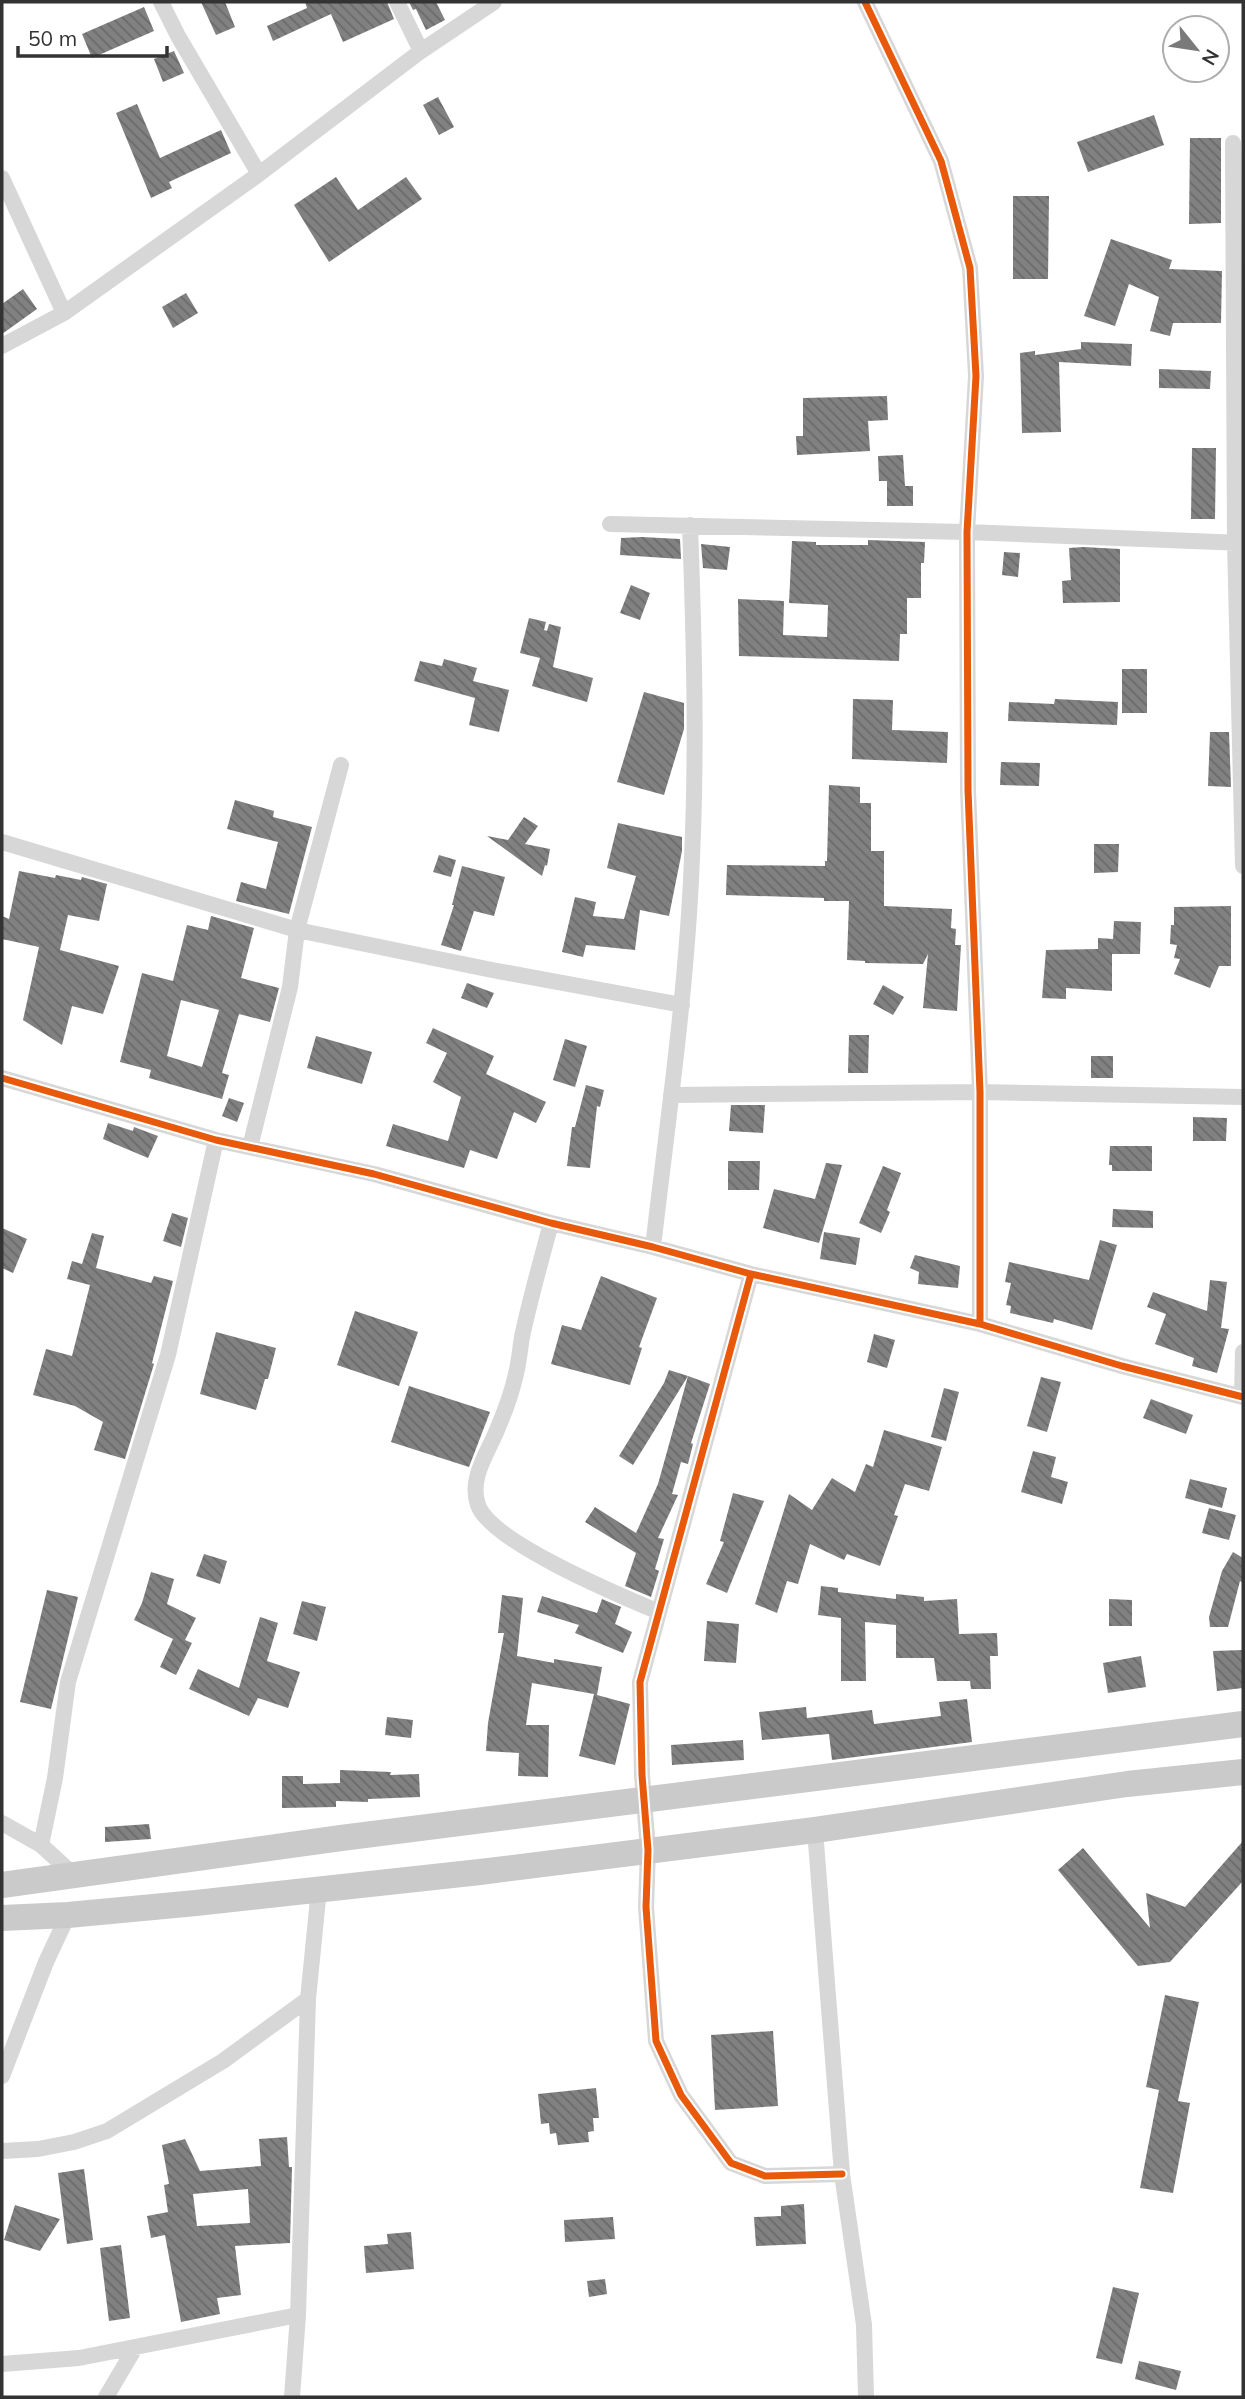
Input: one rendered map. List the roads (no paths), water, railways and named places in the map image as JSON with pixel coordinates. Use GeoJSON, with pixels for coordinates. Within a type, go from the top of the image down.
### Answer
{"type":"FeatureCollection","features":[{"type":"Feature","properties":{"kind":"main road"},"geometry":{"type":"LineString","coordinates":[[2,1885],[341,1838],[1243,1724]]}},
{"type":"Feature","properties":{"kind":"main road"},"geometry":{"type":"LineString","coordinates":[[1124,1740],[1127,1784]]}},
{"type":"Feature","properties":{"kind":"main road"},"geometry":{"type":"LineString","coordinates":[[2,1918],[196,1903],[480,1872],[815,1830],[1127,1784],[1243,1772]]}},
{"type":"Feature","properties":{"kind":"main road"},"geometry":{"type":"LineString","coordinates":[[192,1860],[196,1903]]}},
{"type":"Feature","properties":{"kind":"street"},"geometry":{"type":"LineString","coordinates":[[161,2],[259,174]]}},
{"type":"Feature","properties":{"kind":"street"},"geometry":{"type":"LineString","coordinates":[[397,2],[421,51]]}},
{"type":"Feature","properties":{"kind":"street"},"geometry":{"type":"LineString","coordinates":[[2,346],[64,313],[259,174],[421,51],[494,2]]}},
{"type":"Feature","properties":{"kind":"street"},"geometry":{"type":"LineString","coordinates":[[865,2],[941,161],[970,268],[976,376],[967,532],[968,790],[980,1092],[980,1324]]}},
{"type":"Feature","properties":{"kind":"street"},"geometry":{"type":"LineString","coordinates":[[1233,143],[1243,866]]}},
{"type":"Feature","properties":{"kind":"street"},"geometry":{"type":"LineString","coordinates":[[2,178],[64,313]]}},
{"type":"Feature","properties":{"kind":"street"},"geometry":{"type":"LineString","coordinates":[[610,524],[967,532],[1239,543]]}},
{"type":"Feature","properties":{"kind":"street"},"geometry":{"type":"LineString","coordinates":[[653,1247],[682,1005],[692,858],[695,670],[690,525]]}},
{"type":"Feature","properties":{"kind":"street"},"geometry":{"type":"LineString","coordinates":[[250,1147],[290,987],[297,930],[341,765]]}},
{"type":"Feature","properties":{"kind":"street"},"geometry":{"type":"LineString","coordinates":[[2,842],[297,930],[682,1005]]}},
{"type":"Feature","properties":{"kind":"street"},"geometry":{"type":"LineString","coordinates":[[2,1078],[216,1140],[374,1174],[751,1274],[980,1324],[1122,1366],[1243,1397],[1243,1352]]}},
{"type":"Feature","properties":{"kind":"street"},"geometry":{"type":"LineString","coordinates":[[671,1095],[980,1092],[1243,1097]]}},
{"type":"Feature","properties":{"kind":"street"},"geometry":{"type":"LineString","coordinates":[[41,1845],[55,1778],[68,1682],[168,1355],[216,1140]]}},
{"type":"Feature","properties":{"kind":"street"},"geometry":{"type":"LineString","coordinates":[[551,1223],[516,1373],[474,1489],[478,1508],[496,1527],[538,1556],[659,1612]]}},
{"type":"Feature","properties":{"kind":"street"},"geometry":{"type":"LineString","coordinates":[[751,1274],[640,1682],[648,1850],[646,1907],[656,2041],[681,2095],[731,2163],[765,2176],[842,2174]]}},
{"type":"Feature","properties":{"kind":"street"},"geometry":{"type":"LineString","coordinates":[[2,1823],[41,1845],[75,1876]]}},
{"type":"Feature","properties":{"kind":"street"},"geometry":{"type":"LineString","coordinates":[[815,1830],[842,2174],[864,2325],[866,2397]]}},
{"type":"Feature","properties":{"kind":"street"},"geometry":{"type":"LineString","coordinates":[[292,2397],[298,2315],[308,1998],[319,1889]]}},
{"type":"Feature","properties":{"kind":"street"},"geometry":{"type":"LineString","coordinates":[[2,2076],[46,1962],[68,1915]]}},
{"type":"Feature","properties":{"kind":"street"},"geometry":{"type":"LineString","coordinates":[[2,2151],[38,2149],[74,2142],[107,2131],[223,2061],[308,1998]]}},
{"type":"Feature","properties":{"kind":"street"},"geometry":{"type":"LineString","coordinates":[[2,2364],[79,2358],[298,2315]]}},
{"type":"Feature","properties":{"kind":"street"},"geometry":{"type":"LineString","coordinates":[[106,2397],[135,2348]]}}]}
